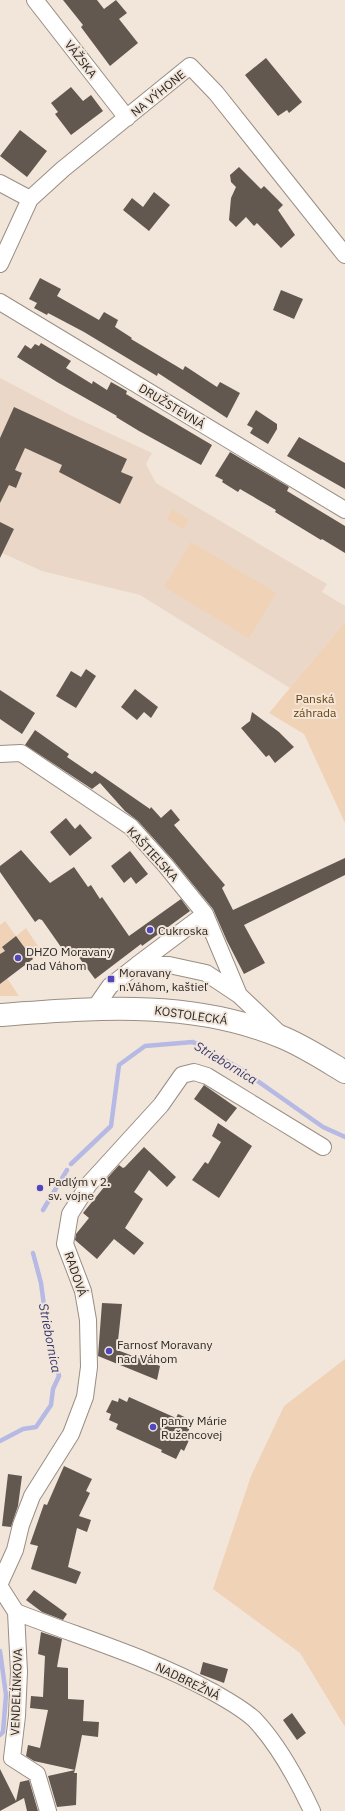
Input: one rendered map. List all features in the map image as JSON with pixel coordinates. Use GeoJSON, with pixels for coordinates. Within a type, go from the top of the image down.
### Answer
{"type":"FeatureCollection","features":[{"type":"Feature","properties":{"kind":"main road","name":"KOSTOLECKÁ"},"geometry":{"type":"LineString","coordinates":[[0,1015],[94,1009],[152,1009],[207,1015],[246,1024],[284,1038],[345,1072]]}},
{"type":"Feature","properties":{"kind":"street","name":"VÁŽSKA"},"geometry":{"type":"LineString","coordinates":[[35,0],[127,118]]}},
{"type":"Feature","properties":{"kind":"street","name":"NA VÝHONE"},"geometry":{"type":"LineString","coordinates":[[0,264],[30,199],[63,169],[190,66],[216,93],[345,255]]}},
{"type":"Feature","properties":{"kind":"street"},"geometry":{"type":"LineString","coordinates":[[0,183],[30,199]]}},
{"type":"Feature","properties":{"kind":"street","name":"DRUŽSTEVNÁ"},"geometry":{"type":"LineString","coordinates":[[0,302],[345,510]]}},
{"type":"Feature","properties":{"kind":"street","name":"KAŠTIEĽSKA"},"geometry":{"type":"LineString","coordinates":[[0,754],[3,752],[21,753],[131,827],[166,866],[205,914]]}},
{"type":"Feature","properties":{"kind":"street"},"geometry":{"type":"LineString","coordinates":[[94,1009],[110,986],[137,964],[205,914]]}},
{"type":"Feature","properties":{"kind":"street","name":"KOSTOLECKÁ"},"geometry":{"type":"LineString","coordinates":[[205,914],[240,995]]}},
{"type":"Feature","properties":{"kind":"street","name":"KOSTOLECKÁ"},"geometry":{"type":"LineString","coordinates":[[137,964],[169,965],[206,973],[240,995],[284,1038]]}},
{"type":"Feature","properties":{"kind":"street","name":"RADOVÁ"},"geometry":{"type":"LineString","coordinates":[[0,1583],[15,1550],[21,1525],[32,1496],[71,1434],[85,1397],[89,1367],[88,1320],[83,1291],[65,1244],[70,1214],[89,1184],[161,1104],[182,1075],[194,1072],[207,1076],[323,1147]]}},
{"type":"Feature","properties":{"kind":"street","name":"VENDELÍNKOVA"},"geometry":{"type":"LineString","coordinates":[[0,1587],[16,1612],[19,1672],[17,1716],[12,1758],[37,1774],[48,1811]]}},
{"type":"Feature","properties":{"kind":"street","name":"NADBREŽNÁ"},"geometry":{"type":"LineString","coordinates":[[16,1612],[160,1666],[189,1679],[234,1704],[253,1719],[267,1736],[294,1774],[312,1811]]}},
{"type":"Feature","properties":{"kind":"shaded area"},"geometry":{"type":"Polygon","coordinates":[[[0,378],[72,416],[152,453],[146,464],[156,483],[327,584],[322,592],[345,606],[345,622],[290,688],[140,595],[42,571],[0,552],[0,378]]]}},
{"type":"Feature","properties":{"kind":"green space"},"geometry":{"type":"Polygon","coordinates":[[[172,509],[189,520],[183,529],[167,519],[172,509]]]}},
{"type":"Feature","properties":{"kind":"green space"},"geometry":{"type":"Polygon","coordinates":[[[191,542],[276,593],[249,638],[164,587],[191,542]]]}},
{"type":"Feature","properties":{"kind":"green space","name":"Panská záhrada"},"geometry":{"type":"Polygon","coordinates":[[[345,622],[345,823],[304,734],[269,713],[345,622]]]}},
{"type":"Feature","properties":{"kind":"green space"},"geometry":{"type":"Polygon","coordinates":[[[5,921],[16,936],[2,947],[5,951],[0,954],[0,925],[5,921]]]}},
{"type":"Feature","properties":{"kind":"green space"},"geometry":{"type":"Polygon","coordinates":[[[26,928],[42,952],[33,959],[16,936],[26,928]]]}},
{"type":"Feature","properties":{"kind":"green space"},"geometry":{"type":"Polygon","coordinates":[[[0,978],[7,978],[19,996],[0,996],[0,978]]]}},
{"type":"Feature","properties":{"kind":"green space"},"geometry":{"type":"Polygon","coordinates":[[[345,1359],[345,1727],[300,1653],[213,1589],[251,1476],[284,1406],[345,1359]]]}},
{"type":"Feature","properties":{"kind":"building"},"geometry":{"type":"Polygon","coordinates":[[[63,0],[97,0],[104,9],[116,0],[127,13],[119,19],[138,43],[110,66],[81,27],[83,25],[63,0]]]}},
{"type":"Feature","properties":{"kind":"building"},"geometry":{"type":"Polygon","coordinates":[[[266,58],[302,102],[289,113],[287,110],[278,116],[245,75],[266,58]]]}},
{"type":"Feature","properties":{"kind":"building"},"geometry":{"type":"Polygon","coordinates":[[[71,87],[83,101],[91,95],[103,111],[71,135],[55,114],[58,112],[51,103],[71,87]]]}},
{"type":"Feature","properties":{"kind":"building"},"geometry":{"type":"Polygon","coordinates":[[[20,130],[47,151],[27,177],[0,156],[20,130]]]}},
{"type":"Feature","properties":{"kind":"building"},"geometry":{"type":"Polygon","coordinates":[[[239,167],[261,189],[264,186],[283,205],[278,210],[295,235],[281,248],[257,223],[254,226],[246,217],[236,227],[229,220],[231,198],[236,187],[231,182],[230,175],[239,167]]]}},
{"type":"Feature","properties":{"kind":"building"},"geometry":{"type":"Polygon","coordinates":[[[154,192],[170,205],[149,231],[123,210],[132,198],[143,207],[154,192]]]}},
{"type":"Feature","properties":{"kind":"building"},"geometry":{"type":"Polygon","coordinates":[[[40,278],[61,289],[57,296],[99,320],[104,312],[118,320],[115,327],[132,338],[131,339],[183,370],[185,366],[217,387],[220,382],[240,393],[227,418],[158,373],[157,376],[84,332],[48,313],[47,315],[34,308],[37,303],[29,299],[40,278]]]}},
{"type":"Feature","properties":{"kind":"building"},"geometry":{"type":"Polygon","coordinates":[[[281,290],[303,299],[294,319],[273,310],[281,290]]]}},
{"type":"Feature","properties":{"kind":"building"},"geometry":{"type":"Polygon","coordinates":[[[41,343],[71,361],[66,368],[92,384],[93,381],[107,390],[111,382],[127,391],[126,394],[212,445],[201,465],[139,431],[116,417],[117,416],[57,382],[17,357],[25,345],[31,349],[35,344],[39,346],[41,343]]]}},
{"type":"Feature","properties":{"kind":"building"},"geometry":{"type":"Polygon","coordinates":[[[14,407],[127,459],[121,472],[133,477],[120,504],[59,472],[62,465],[25,448],[15,470],[22,473],[16,488],[9,485],[0,503],[0,438],[14,407]]]}},
{"type":"Feature","properties":{"kind":"building"},"geometry":{"type":"Polygon","coordinates":[[[256,410],[277,424],[277,429],[268,444],[250,433],[253,428],[247,425],[256,410]]]}},
{"type":"Feature","properties":{"kind":"building"},"geometry":{"type":"Polygon","coordinates":[[[299,437],[345,463],[345,489],[287,456],[299,437]]]}},
{"type":"Feature","properties":{"kind":"building"},"geometry":{"type":"Polygon","coordinates":[[[230,452],[289,487],[287,491],[345,526],[345,553],[275,512],[276,510],[240,489],[238,492],[222,482],[223,480],[215,476],[230,452]]]}},
{"type":"Feature","properties":{"kind":"building"},"geometry":{"type":"Polygon","coordinates":[[[0,522],[14,529],[0,558],[0,522]]]}},
{"type":"Feature","properties":{"kind":"building"},"geometry":{"type":"Polygon","coordinates":[[[86,669],[96,676],[76,708],[56,696],[71,671],[81,677],[86,669]]]}},
{"type":"Feature","properties":{"kind":"building"},"geometry":{"type":"Polygon","coordinates":[[[135,689],[158,707],[151,718],[144,712],[137,720],[121,707],[135,689]]]}},
{"type":"Feature","properties":{"kind":"building"},"geometry":{"type":"Polygon","coordinates":[[[0,690],[35,713],[22,734],[0,719],[0,690]]]}},
{"type":"Feature","properties":{"kind":"building"},"geometry":{"type":"Polygon","coordinates":[[[252,712],[279,732],[294,747],[275,763],[269,755],[266,757],[241,728],[250,721],[252,712]]]}},
{"type":"Feature","properties":{"kind":"building"},"geometry":{"type":"Polygon","coordinates":[[[35,730],[69,754],[67,757],[92,774],[95,771],[150,809],[151,807],[161,818],[171,809],[180,820],[174,825],[225,885],[222,888],[233,910],[345,858],[345,875],[244,925],[265,963],[244,974],[213,909],[173,860],[138,821],[125,811],[100,783],[92,789],[25,745],[35,730]]]}},
{"type":"Feature","properties":{"kind":"building"},"geometry":{"type":"Polygon","coordinates":[[[66,818],[75,829],[80,824],[92,838],[70,856],[50,832],[66,818]]]}},
{"type":"Feature","properties":{"kind":"building"},"geometry":{"type":"Polygon","coordinates":[[[21,850],[50,883],[74,867],[88,887],[91,885],[100,899],[102,897],[129,936],[181,899],[190,911],[142,946],[141,944],[95,979],[75,952],[68,957],[42,920],[39,919],[35,922],[0,872],[0,866],[21,850]]]}},
{"type":"Feature","properties":{"kind":"building"},"geometry":{"type":"Polygon","coordinates":[[[130,851],[148,874],[136,884],[131,877],[124,883],[111,866],[130,851]]]}},
{"type":"Feature","properties":{"kind":"building"},"geometry":{"type":"Polygon","coordinates":[[[16,936],[33,959],[0,984],[0,954],[5,951],[2,947],[16,936]]]}},
{"type":"Feature","properties":{"kind":"building"},"geometry":{"type":"Polygon","coordinates":[[[204,1085],[237,1108],[226,1122],[194,1099],[204,1085]]]}},
{"type":"Feature","properties":{"kind":"building"},"geometry":{"type":"Polygon","coordinates":[[[218,1123],[252,1146],[219,1198],[192,1180],[205,1162],[208,1164],[221,1142],[212,1136],[218,1123]]]}},
{"type":"Feature","properties":{"kind":"building"},"geometry":{"type":"Polygon","coordinates":[[[144,1147],[176,1177],[167,1187],[149,1170],[134,1192],[143,1199],[125,1228],[144,1243],[134,1255],[114,1239],[97,1259],[75,1240],[76,1234],[89,1218],[83,1213],[105,1186],[102,1184],[119,1165],[123,1168],[125,1167],[144,1147]]]}},
{"type":"Feature","properties":{"kind":"building"},"geometry":{"type":"Polygon","coordinates":[[[102,1303],[122,1304],[117,1350],[160,1366],[157,1380],[98,1356],[102,1303]]]}},
{"type":"Feature","properties":{"kind":"building","name":"panny Márie Ružencovej"},"geometry":{"type":"Polygon","coordinates":[[[129,1397],[176,1418],[178,1414],[193,1421],[186,1436],[190,1438],[184,1451],[181,1449],[176,1459],[161,1452],[162,1450],[116,1429],[118,1424],[109,1420],[111,1414],[106,1412],[112,1400],[118,1402],[119,1398],[127,1402],[129,1397]]]}},
{"type":"Feature","properties":{"kind":"building"},"geometry":{"type":"Polygon","coordinates":[[[64,1466],[92,1479],[86,1491],[90,1493],[79,1516],[91,1520],[87,1532],[77,1528],[68,1567],[81,1572],[76,1584],[31,1569],[38,1546],[30,1544],[44,1504],[47,1505],[64,1466]]]}},
{"type":"Feature","properties":{"kind":"building"},"geometry":{"type":"Polygon","coordinates":[[[8,1474],[22,1476],[18,1506],[11,1527],[2,1526],[8,1474]]]}},
{"type":"Feature","properties":{"kind":"building"},"geometry":{"type":"Polygon","coordinates":[[[34,1590],[67,1614],[63,1620],[42,1612],[26,1600],[34,1590]]]}},
{"type":"Feature","properties":{"kind":"building"},"geometry":{"type":"Polygon","coordinates":[[[41,1632],[62,1639],[57,1667],[68,1668],[68,1699],[84,1700],[83,1721],[99,1722],[98,1737],[82,1735],[75,1770],[34,1761],[26,1756],[28,1745],[40,1748],[48,1710],[30,1708],[31,1696],[43,1697],[45,1656],[38,1654],[41,1632]]]}},
{"type":"Feature","properties":{"kind":"building"},"geometry":{"type":"Polygon","coordinates":[[[203,1662],[228,1669],[224,1683],[200,1674],[203,1662]]]}},
{"type":"Feature","properties":{"kind":"building"},"geometry":{"type":"Polygon","coordinates":[[[292,1713],[306,1733],[297,1740],[283,1720],[292,1713]]]}},
{"type":"Feature","properties":{"kind":"building"},"geometry":{"type":"Polygon","coordinates":[[[0,1769],[16,1801],[20,1782],[29,1780],[38,1811],[27,1811],[24,1798],[0,1811],[0,1769]]]}},
{"type":"Feature","properties":{"kind":"building"},"geometry":{"type":"Polygon","coordinates":[[[75,1770],[74,1773],[77,1773],[76,1805],[57,1807],[48,1776],[75,1770]]]}},
{"type":"Feature","properties":{"kind":"waterway","name":"Striebornica"},"geometry":{"type":"LineString","coordinates":[[71,1164],[111,1126],[119,1065],[145,1046],[193,1042],[239,1068],[323,1127],[345,1137]]}},
{"type":"Feature","properties":{"kind":"waterway","name":"Striebornica"},"geometry":{"type":"LineString","coordinates":[[43,1210],[67,1170]]}},
{"type":"Feature","properties":{"kind":"waterway","name":"Striebornica"},"geometry":{"type":"LineString","coordinates":[[0,1441],[23,1429],[36,1427],[51,1405],[53,1389],[59,1376],[46,1321],[41,1283],[33,1253]]}},
{"type":"Feature","properties":{"kind":"waterway","name":"Striebornica"},"geometry":{"type":"LineString","coordinates":[[0,1651],[6,1695],[3,1732],[0,1735]]}},
{"type":"Feature","properties":{"kind":"place","name":"Cukroska"},"geometry":{"type":"Point","coordinates":[150,930]}},
{"type":"Feature","properties":{"kind":"place","name":"DHZO Moravany nad Váhom"},"geometry":{"type":"Point","coordinates":[18,958]}},
{"type":"Feature","properties":{"kind":"place","name":"Moravany n.Váhom, kaštieľ"},"geometry":{"type":"Point","coordinates":[111,979]}},
{"type":"Feature","properties":{"kind":"place","name":"Padlým v 2. sv. vojne"},"geometry":{"type":"Point","coordinates":[40,1188]}},
{"type":"Feature","properties":{"kind":"place","name":"Farnosť Moravany nad Váhom"},"geometry":{"type":"Point","coordinates":[109,1351]}},
{"type":"Feature","properties":{"kind":"place","name":"panny Márie Ružencovej"},"geometry":{"type":"Point","coordinates":[153,1427]}}]}
